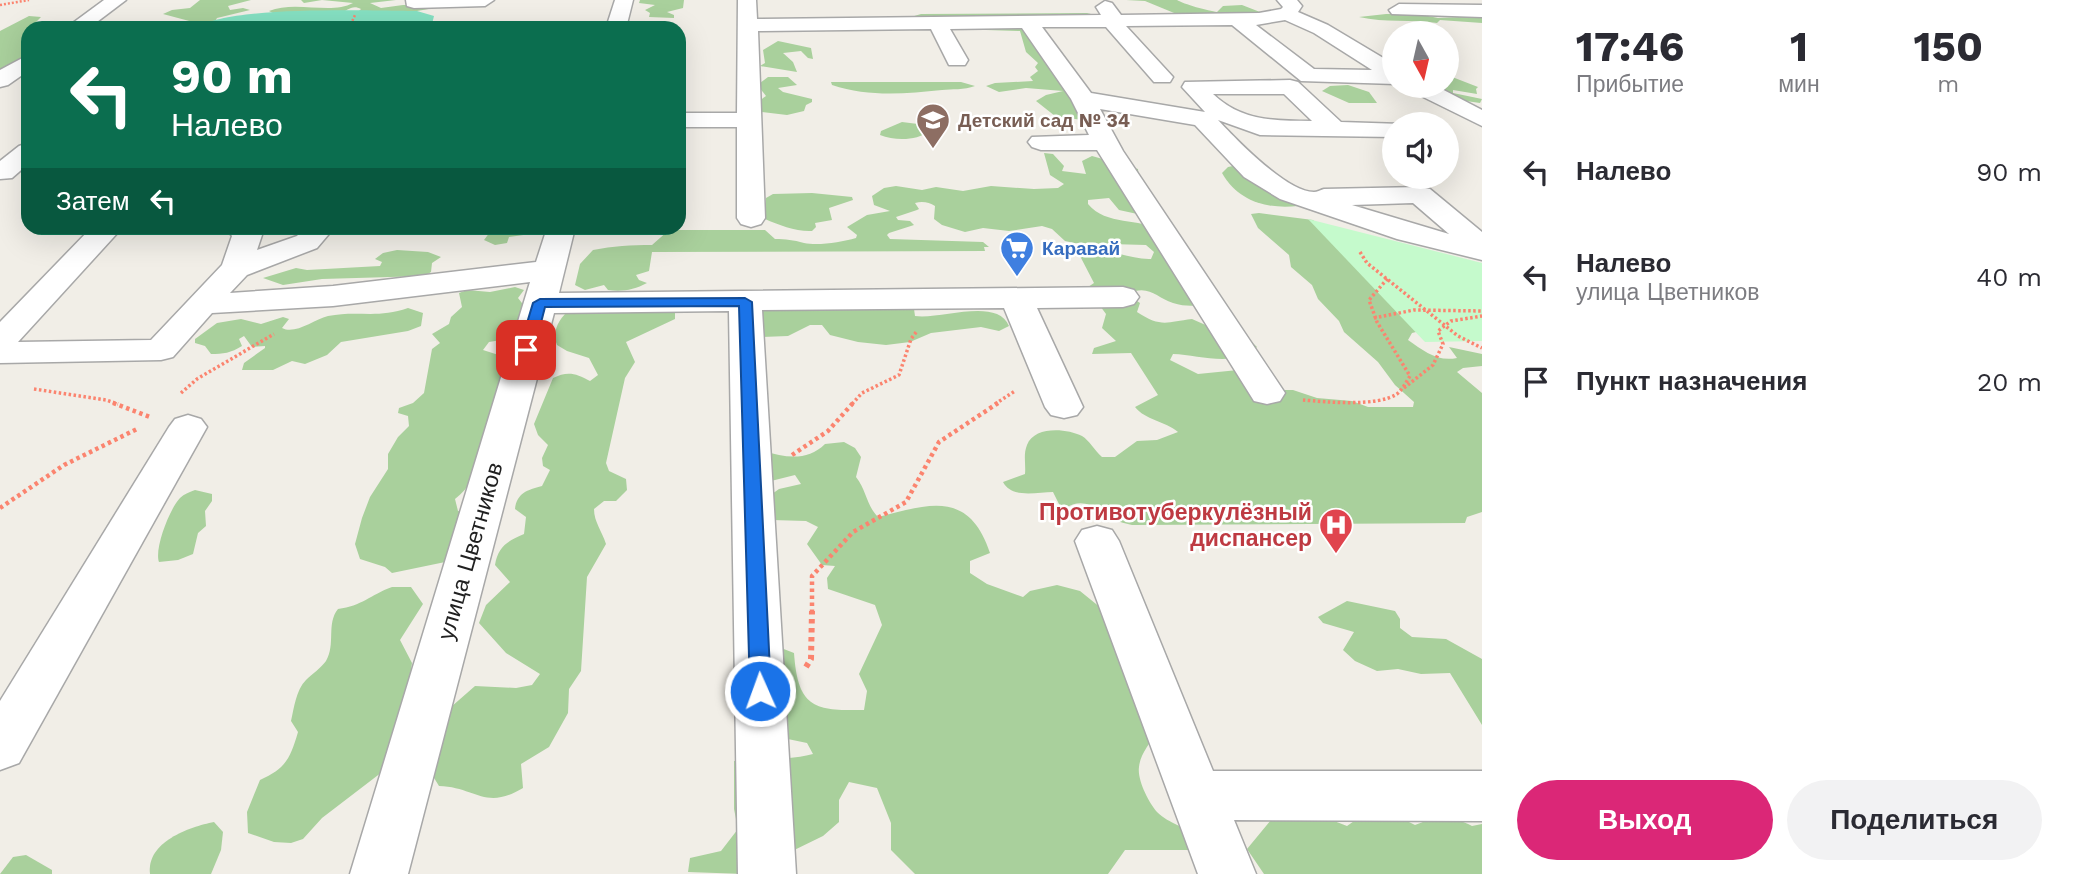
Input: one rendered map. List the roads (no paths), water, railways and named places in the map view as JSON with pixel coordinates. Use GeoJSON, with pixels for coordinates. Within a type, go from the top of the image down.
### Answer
{"type":"FeatureCollection","features":[{"type":"Feature","properties":{"kind":"street"},"geometry":{"type":"LineString","coordinates":[[86,21],[117,0]]}},
{"type":"Feature","properties":{"kind":"street"},"geometry":{"type":"LineString","coordinates":[[414,2],[485,0]]}},
{"type":"Feature","properties":{"kind":"street"},"geometry":{"type":"LineString","coordinates":[[618,21],[624,0]]}},
{"type":"Feature","properties":{"kind":"street"},"geometry":{"type":"LineString","coordinates":[[747,0],[751,218]]}},
{"type":"Feature","properties":{"kind":"street"},"geometry":{"type":"LineString","coordinates":[[837,6],[1107,9],[1236,19],[1259,19],[1286,7],[1382,68]]}},
{"type":"Feature","properties":{"kind":"street"},"geometry":{"type":"LineString","coordinates":[[747,25],[1028,22],[1107,9]]}},
{"type":"Feature","properties":{"kind":"street"},"geometry":{"type":"LineString","coordinates":[[1107,9],[1116,27],[1162,78]]}},
{"type":"Feature","properties":{"kind":"street"},"geometry":{"type":"LineString","coordinates":[[1399,10],[1482,10]]}},
{"type":"Feature","properties":{"kind":"street"},"geometry":{"type":"LineString","coordinates":[[1236,19],[1309,76],[1344,79],[1382,77]]}},
{"type":"Feature","properties":{"kind":"street"},"geometry":{"type":"LineString","coordinates":[[937,22],[957,60]]}},
{"type":"Feature","properties":{"kind":"street"},"geometry":{"type":"LineString","coordinates":[[1028,22],[1083,99],[1105,143],[1267,393]]}},
{"type":"Feature","properties":{"kind":"street"},"geometry":{"type":"LineString","coordinates":[[0,82],[21,66]]}},
{"type":"Feature","properties":{"kind":"street"},"geometry":{"type":"LineString","coordinates":[[0,82],[21,84]]}},
{"type":"Feature","properties":{"kind":"street"},"geometry":{"type":"LineString","coordinates":[[1334,129],[1290,87],[1193,87],[1218,112],[1260,128],[1382,130]]}},
{"type":"Feature","properties":{"kind":"street"},"geometry":{"type":"LineString","coordinates":[[1442,98],[1482,119]]}},
{"type":"Feature","properties":{"kind":"street"},"geometry":{"type":"LineString","coordinates":[[1083,99],[1203,119],[1236,118]]}},
{"type":"Feature","properties":{"kind":"street"},"geometry":{"type":"LineString","coordinates":[[1203,119],[1253,171],[1301,197],[1407,233],[1482,249]]}},
{"type":"Feature","properties":{"kind":"street"},"geometry":{"type":"LineString","coordinates":[[686,120],[750,120]]}},
{"type":"Feature","properties":{"kind":"street"},"geometry":{"type":"LineString","coordinates":[[1459,128],[1482,127]]}},
{"type":"Feature","properties":{"kind":"street"},"geometry":{"type":"LineString","coordinates":[[1041,142],[1105,143]]}},
{"type":"Feature","properties":{"kind":"street"},"geometry":{"type":"LineString","coordinates":[[3,172],[21,157]]}},
{"type":"Feature","properties":{"kind":"street"},"geometry":{"type":"LineString","coordinates":[[1301,197],[1420,195],[1482,249]]}},
{"type":"Feature","properties":{"kind":"street"},"geometry":{"type":"LineString","coordinates":[[0,342],[100,235]]}},
{"type":"Feature","properties":{"kind":"street"},"geometry":{"type":"LineString","coordinates":[[0,352],[161,350],[236,268],[247,235]]}},
{"type":"Feature","properties":{"kind":"street"},"geometry":{"type":"LineString","coordinates":[[236,268],[307,242],[313,235]]}},
{"type":"Feature","properties":{"kind":"street","name":"улица Цветников"},"geometry":{"type":"LineString","coordinates":[[379,874],[559,235]]}},
{"type":"Feature","properties":{"kind":"street"},"geometry":{"type":"LineString","coordinates":[[203,303],[279,302],[445,270],[544,287],[745,302],[1124,297]]}},
{"type":"Feature","properties":{"kind":"street"},"geometry":{"type":"LineString","coordinates":[[1016,298],[1064,407]]}},
{"type":"Feature","properties":{"kind":"street"},"geometry":{"type":"LineString","coordinates":[[745,302],[767,874]]}},
{"type":"Feature","properties":{"kind":"street"},"geometry":{"type":"LineString","coordinates":[[0,747],[188,427]]}},
{"type":"Feature","properties":{"kind":"street"},"geometry":{"type":"LineString","coordinates":[[1097,541],[1227,874]]}},
{"type":"Feature","properties":{"kind":"street"},"geometry":{"type":"LineString","coordinates":[[1196,795],[1482,796]]}},
{"type":"Feature","properties":{"kind":"place","name":"Детский сад № 34"},"geometry":{"type":"Point","coordinates":[933,150]}},
{"type":"Feature","properties":{"kind":"place","name":"Каравай"},"geometry":{"type":"Point","coordinates":[1017,278]}},
{"type":"Feature","properties":{"kind":"place","name":"Противотуберкулёзный диспансер"},"geometry":{"type":"Point","coordinates":[1336,555]}}]}
